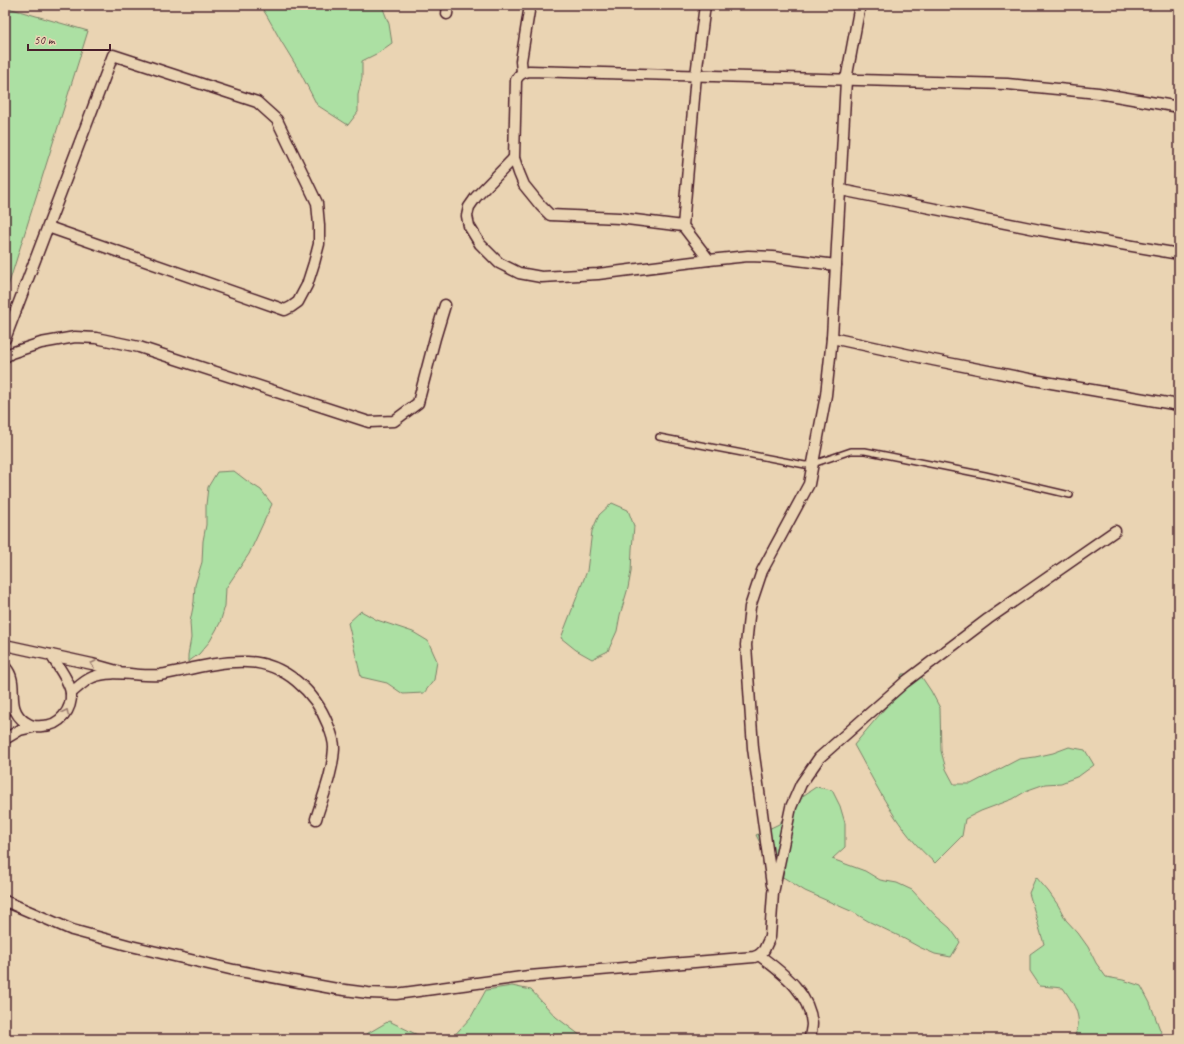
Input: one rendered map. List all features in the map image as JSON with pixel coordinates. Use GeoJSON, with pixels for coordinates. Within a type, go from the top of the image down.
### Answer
{"type":"FeatureCollection","features":[{"type":"Feature","properties":{"kind":"street"},"geometry":{"type":"LineString","coordinates":[[522,72],[521,61],[530,5]]}},
{"type":"Feature","properties":{"kind":"street"},"geometry":{"type":"LineString","coordinates":[[705,5],[696,75],[683,226],[709,260]]}},
{"type":"Feature","properties":{"kind":"street"},"geometry":{"type":"LineString","coordinates":[[773,893],[753,748],[746,645],[750,607],[762,571],[809,484],[826,395],[832,338],[846,80],[860,5]]}},
{"type":"Feature","properties":{"kind":"street"},"geometry":{"type":"LineString","coordinates":[[5,339],[113,55],[257,102],[277,120],[317,203],[319,225],[318,244],[307,285],[298,302],[285,310],[48,227]]}},
{"type":"Feature","properties":{"kind":"street"},"geometry":{"type":"LineString","coordinates":[[683,226],[620,218],[550,215],[524,185],[514,158],[516,80],[518,75],[522,72],[529,71],[1007,84],[1098,93],[1179,107]]}},
{"type":"Feature","properties":{"kind":"street"},"geometry":{"type":"LineString","coordinates":[[514,158],[476,197],[469,208],[467,216],[469,226],[480,244],[499,263],[519,273],[541,277],[598,274],[748,256],[773,257],[836,265]]}},
{"type":"Feature","properties":{"kind":"street"},"geometry":{"type":"LineString","coordinates":[[841,190],[1040,230],[1179,254]]}},
{"type":"Feature","properties":{"kind":"street"},"geometry":{"type":"LineString","coordinates":[[5,357],[10,353],[41,343],[75,337],[96,338],[139,348],[369,422],[394,421],[418,403],[445,305]]}},
{"type":"Feature","properties":{"kind":"street"},"geometry":{"type":"LineString","coordinates":[[832,338],[1034,380],[1179,405]]}},
{"type":"Feature","properties":{"kind":"street"},"geometry":{"type":"LineString","coordinates":[[5,901],[72,930],[131,946],[234,970],[337,989],[368,993],[396,994],[529,976],[611,968],[747,958],[759,955],[764,950],[770,937],[773,893],[791,807],[801,784],[819,758],[905,682],[988,619],[1115,531]]}},
{"type":"Feature","properties":{"kind":"street"},"geometry":{"type":"LineString","coordinates":[[5,645],[131,674]]}},
{"type":"Feature","properties":{"kind":"street"},"geometry":{"type":"LineString","coordinates":[[5,739],[20,730],[55,723],[63,717],[68,708],[71,693],[51,655]]}},
{"type":"Feature","properties":{"kind":"street"},"geometry":{"type":"LineString","coordinates":[[71,693],[86,681],[103,674],[159,675],[209,665],[246,662],[266,664],[282,671],[311,694],[324,713],[331,731],[334,747],[332,766],[316,819]]}},
{"type":"Feature","properties":{"kind":"street"},"geometry":{"type":"LineString","coordinates":[[5,667],[9,671],[13,686],[12,699],[15,710],[19,717],[33,727]]}},
{"type":"Feature","properties":{"kind":"street"},"geometry":{"type":"LineString","coordinates":[[5,712],[12,699]]}},
{"type":"Feature","properties":{"kind":"street"},"geometry":{"type":"LineString","coordinates":[[759,955],[785,975],[804,998],[810,1012],[812,1025],[810,1039]]}},
{"type":"Feature","properties":{"kind":"lane"},"geometry":{"type":"LineString","coordinates":[[659,437],[805,465],[813,464],[851,451],[865,451],[984,475],[1070,495]]}},
{"type":"Feature","properties":{"kind":"green space"},"geometry":{"type":"Polygon","coordinates":[[[260,5],[382,6],[389,24],[392,43],[378,53],[362,61],[362,78],[358,95],[358,112],[348,125],[317,105],[300,72],[260,5]]]}},
{"type":"Feature","properties":{"kind":"green space"},"geometry":{"type":"Polygon","coordinates":[[[5,7],[88,31],[5,296],[5,7]]]}},
{"type":"Feature","properties":{"kind":"green space"},"geometry":{"type":"Polygon","coordinates":[[[234,471],[261,490],[272,504],[249,554],[226,588],[225,606],[220,623],[210,641],[199,654],[188,662],[191,638],[190,622],[194,602],[195,585],[202,562],[208,487],[217,472],[234,471]]]}},
{"type":"Feature","properties":{"kind":"green space"},"geometry":{"type":"Polygon","coordinates":[[[612,503],[628,510],[634,526],[631,572],[617,631],[608,651],[592,659],[576,650],[561,638],[587,571],[592,531],[599,515],[612,503]]]}},
{"type":"Feature","properties":{"kind":"green space"},"geometry":{"type":"Polygon","coordinates":[[[361,611],[377,620],[413,632],[428,641],[437,661],[434,680],[424,693],[403,694],[387,683],[361,677],[348,623],[361,611]]]}},
{"type":"Feature","properties":{"kind":"green space"},"geometry":{"type":"Polygon","coordinates":[[[919,673],[940,708],[941,751],[946,769],[954,784],[971,784],[1019,759],[1053,753],[1069,747],[1085,750],[1094,765],[1079,776],[1061,783],[1045,784],[1028,790],[1013,799],[981,811],[965,819],[962,836],[935,863],[910,837],[889,808],[854,745],[886,707],[896,690],[902,674],[919,673]]]}},
{"type":"Feature","properties":{"kind":"green space"},"geometry":{"type":"Polygon","coordinates":[[[816,787],[832,790],[840,806],[845,823],[845,847],[832,859],[865,871],[880,880],[897,883],[912,890],[936,916],[950,928],[960,942],[951,957],[935,954],[919,947],[853,912],[805,891],[775,872],[756,835],[779,824],[801,797],[816,787]]]}},
{"type":"Feature","properties":{"kind":"green space"},"geometry":{"type":"Polygon","coordinates":[[[1036,877],[1058,905],[1066,920],[1088,947],[1096,963],[1106,977],[1123,980],[1141,986],[1150,1003],[1163,1039],[1072,1039],[1078,1026],[1078,1019],[1071,1000],[1063,988],[1040,986],[1030,971],[1030,954],[1044,944],[1029,893],[1036,877]]]}},
{"type":"Feature","properties":{"kind":"green space"},"geometry":{"type":"Polygon","coordinates":[[[512,986],[531,990],[556,1017],[585,1039],[451,1039],[471,1017],[486,990],[512,986]]]}},
{"type":"Feature","properties":{"kind":"green space"},"geometry":{"type":"Polygon","coordinates":[[[389,1021],[426,1039],[358,1039],[389,1021]]]}}]}
